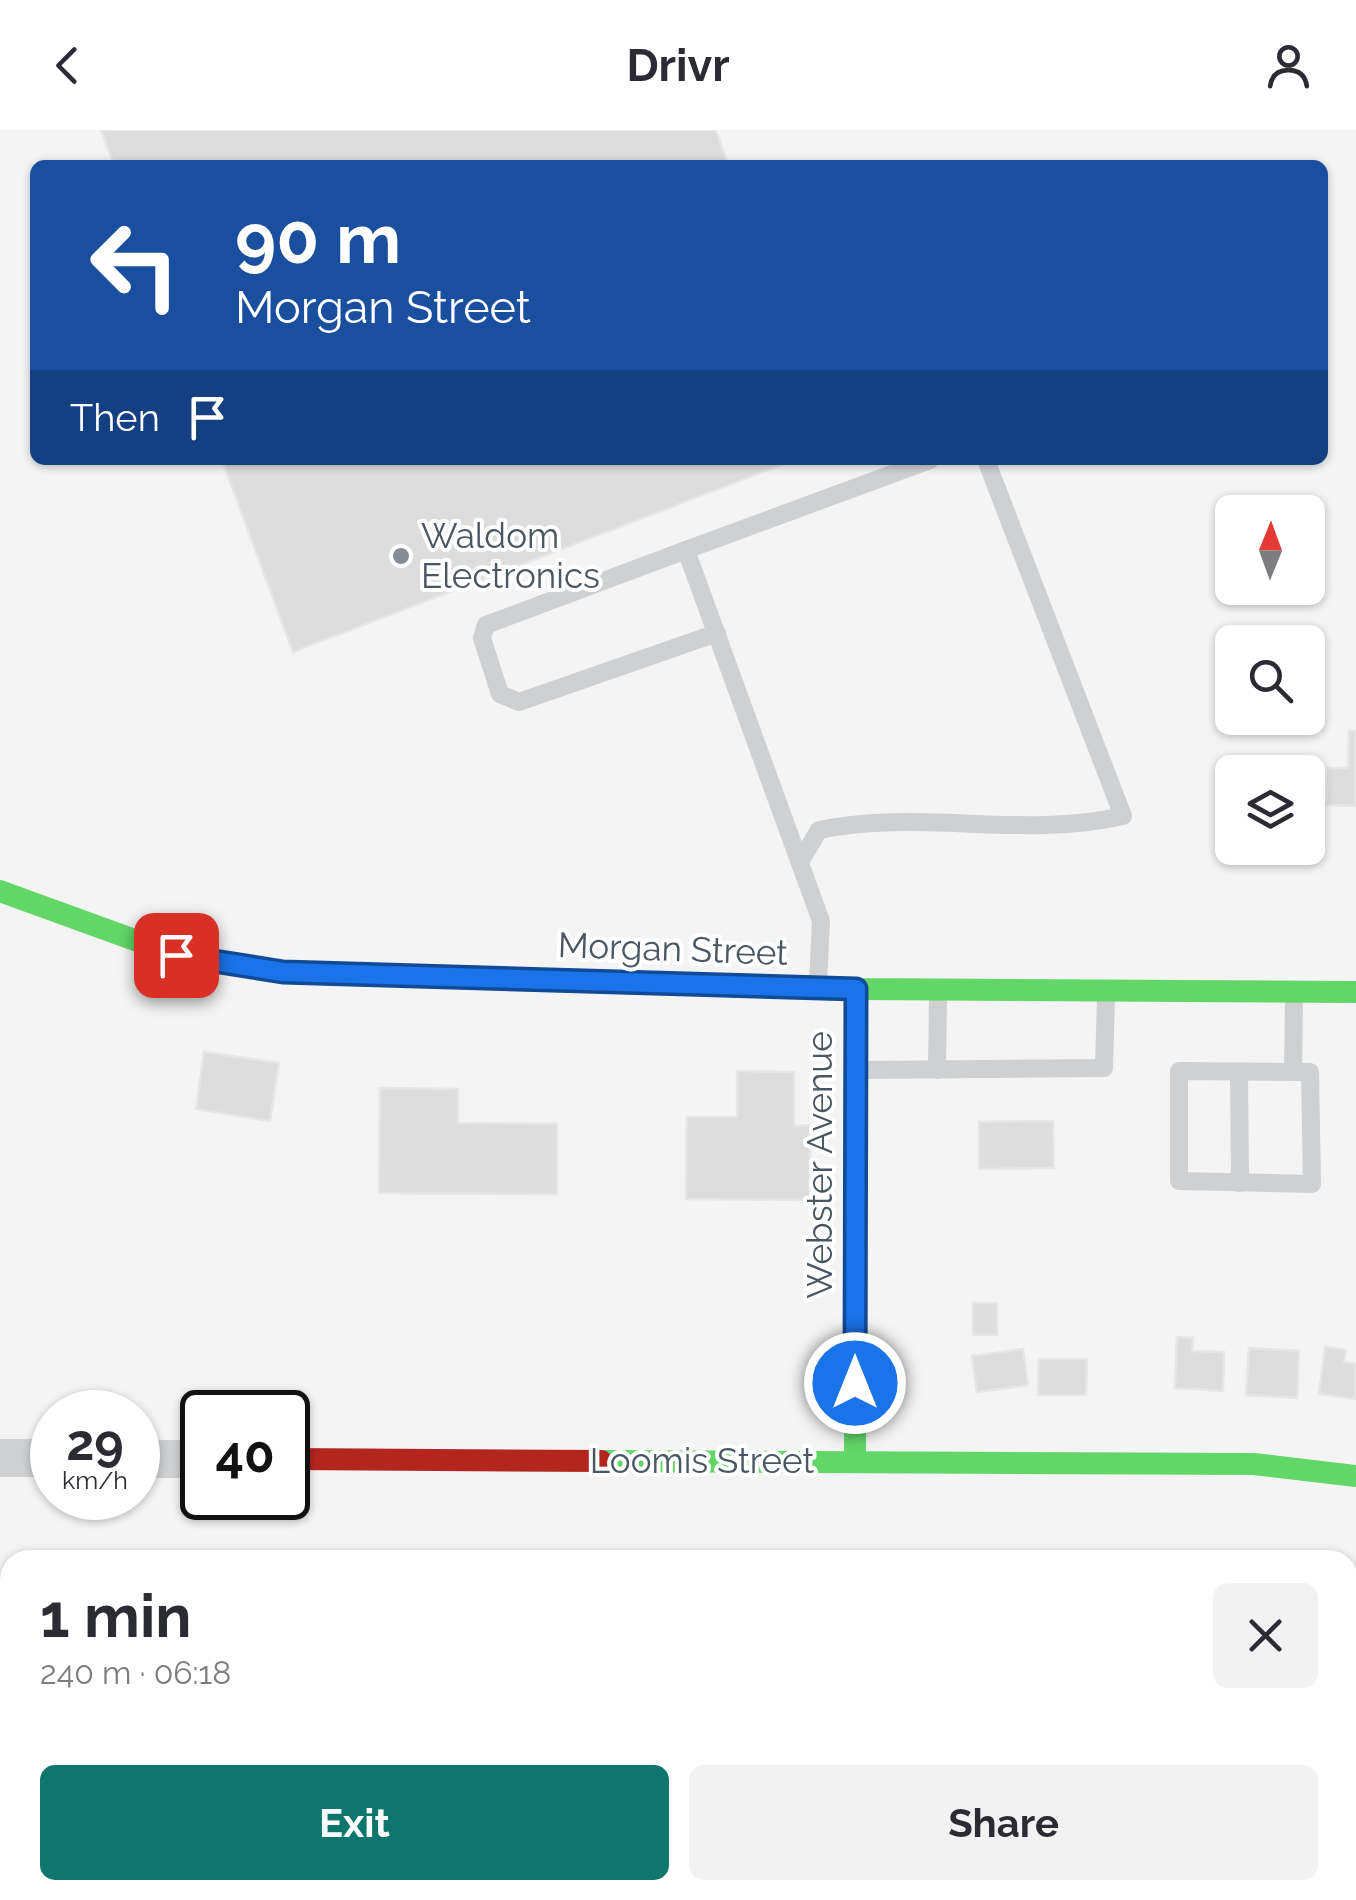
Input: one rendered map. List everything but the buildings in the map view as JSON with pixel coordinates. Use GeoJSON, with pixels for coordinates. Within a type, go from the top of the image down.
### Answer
{"type":"FeatureCollection","features":[{"type":"Feature","properties":{"kind":"street","name":"Morgan Street"},"geometry":{"type":"LineString","coordinates":[[0,891],[176,955],[283,972],[856,989],[1356,992]]}},
{"type":"Feature","properties":{"kind":"street","name":"Webster Avenue"},"geometry":{"type":"LineString","coordinates":[[855,1462],[856,989]]}},
{"type":"Feature","properties":{"kind":"street"},"geometry":{"type":"LineString","coordinates":[[0,1458],[30,1458]]}},
{"type":"Feature","properties":{"kind":"street","name":"Loomis Street"},"geometry":{"type":"LineString","coordinates":[[310,1459],[1254,1464],[1356,1476]]}},
{"type":"Feature","properties":{"kind":"lane"},"geometry":{"type":"LineString","coordinates":[[717,633],[519,702],[500,694],[482,638],[486,625],[916,465]]}},
{"type":"Feature","properties":{"kind":"lane"},"geometry":{"type":"LineString","coordinates":[[802,860],[818,830],[859,822],[1085,825],[1123,816],[988,465]]}},
{"type":"Feature","properties":{"kind":"lane"},"geometry":{"type":"LineString","coordinates":[[686,550],[822,921],[818,988]]}},
{"type":"Feature","properties":{"kind":"lane"},"geometry":{"type":"LineString","coordinates":[[937,1070],[938,990]]}},
{"type":"Feature","properties":{"kind":"lane"},"geometry":{"type":"LineString","coordinates":[[855,1070],[1104,1068],[1106,990]]}},
{"type":"Feature","properties":{"kind":"lane"},"geometry":{"type":"LineString","coordinates":[[1294,992],[1294,1072]]}},
{"type":"Feature","properties":{"kind":"lane"},"geometry":{"type":"LineString","coordinates":[[1179,1071],[1294,1072],[1310,1072],[1312,1184],[1179,1181],[1179,1071]]}},
{"type":"Feature","properties":{"kind":"lane"},"geometry":{"type":"LineString","coordinates":[[1238,1072],[1240,1183]]}},
{"type":"Feature","properties":{"kind":"traffic: fast"},"geometry":{"type":"LineString","coordinates":[[0,891],[176,955],[283,972],[856,989],[1356,992]]}},
{"type":"Feature","properties":{"kind":"traffic: fast"},"geometry":{"type":"LineString","coordinates":[[855,1461],[856,989]]}},
{"type":"Feature","properties":{"kind":"traffic: fast"},"geometry":{"type":"LineString","coordinates":[[601,1461],[1254,1464],[1356,1476]]}},
{"type":"Feature","properties":{"kind":"traffic: jam"},"geometry":{"type":"LineString","coordinates":[[310,1459],[601,1461]]}},
{"type":"Feature","properties":{"kind":"place","name":"Waldom Electronics"},"geometry":{"type":"Point","coordinates":[401,556]}},
{"type":"Feature","properties":{"kind":"route"},"geometry":{"type":"LineString","coordinates":[[176,955],[283,972],[856,989],[855,1383]]}}]}
